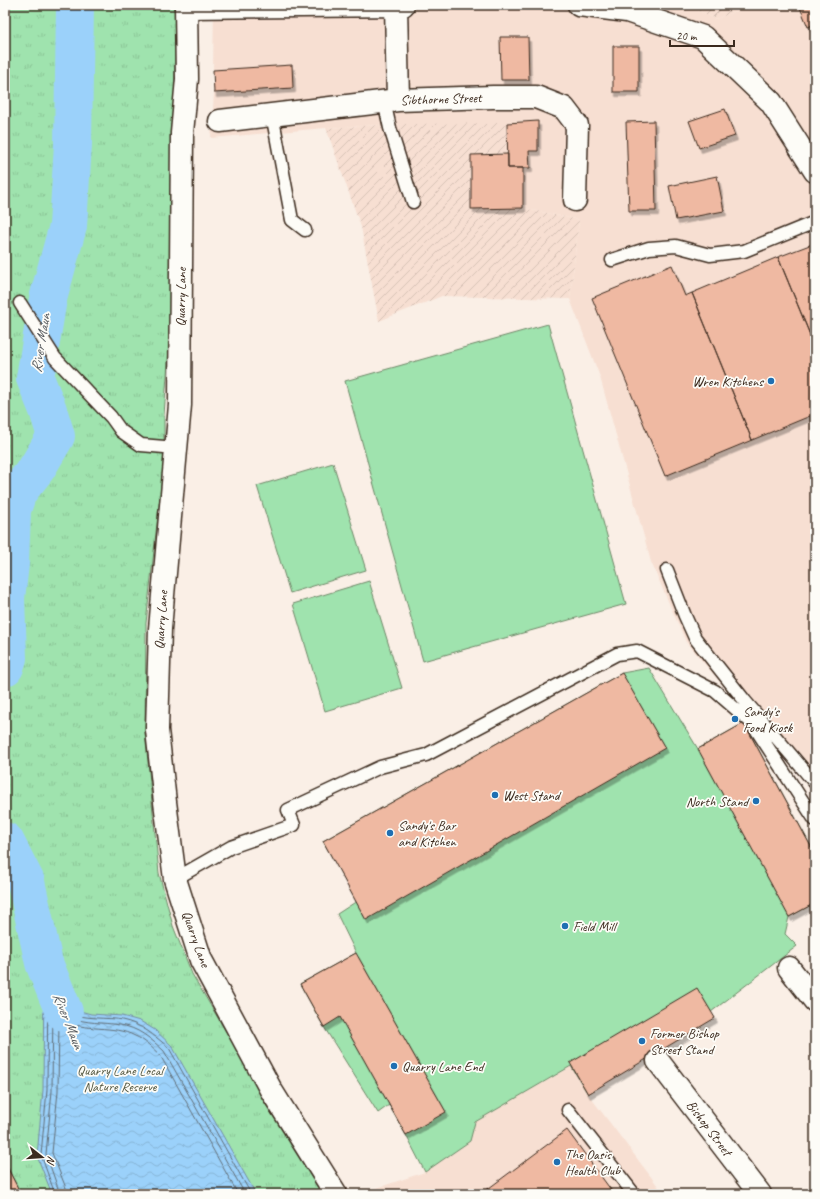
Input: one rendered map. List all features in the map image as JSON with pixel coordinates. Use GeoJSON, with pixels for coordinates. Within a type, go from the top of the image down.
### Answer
{"type":"FeatureCollection","features":[{"type":"Feature","properties":{"kind":"street"},"geometry":{"type":"LineString","coordinates":[[391,100],[396,5]]}},
{"type":"Feature","properties":{"kind":"street"},"geometry":{"type":"LineString","coordinates":[[186,6],[403,5]]}},
{"type":"Feature","properties":{"kind":"street"},"geometry":{"type":"LineString","coordinates":[[579,5],[627,11],[703,37],[771,102],[815,171]]}},
{"type":"Feature","properties":{"kind":"street","name":"Quarry Lane"},"geometry":{"type":"LineString","coordinates":[[186,6],[187,78],[182,133],[180,405],[160,629],[157,730],[175,879],[201,960],[271,1090],[336,1194]]}},
{"type":"Feature","properties":{"kind":"street","name":"Sibthorne Street"},"geometry":{"type":"LineString","coordinates":[[220,121],[391,100],[536,97],[564,108],[577,125],[576,200]]}},
{"type":"Feature","properties":{"kind":"street"},"geometry":{"type":"LineString","coordinates":[[789,968],[815,1002]]}},
{"type":"Feature","properties":{"kind":"street","name":"Bishop Street"},"geometry":{"type":"LineString","coordinates":[[658,1061],[760,1194]]}},
{"type":"Feature","properties":{"kind":"lane"},"geometry":{"type":"LineString","coordinates":[[391,100],[390,128],[413,202]]}},
{"type":"Feature","properties":{"kind":"lane"},"geometry":{"type":"LineString","coordinates":[[272,114],[292,220],[305,230]]}},
{"type":"Feature","properties":{"kind":"lane"},"geometry":{"type":"LineString","coordinates":[[612,260],[649,248],[676,246],[710,255],[744,251],[815,222]]}},
{"type":"Feature","properties":{"kind":"lane"},"geometry":{"type":"LineString","coordinates":[[20,303],[56,358],[111,417],[121,431],[141,446],[176,448]]}},
{"type":"Feature","properties":{"kind":"lane"},"geometry":{"type":"LineString","coordinates":[[667,570],[695,638],[745,701],[815,782]]}},
{"type":"Feature","properties":{"kind":"lane"},"geometry":{"type":"LineString","coordinates":[[175,879],[231,847],[294,824],[288,810],[380,768],[426,755],[617,654],[637,651],[715,691],[752,723],[815,820]]}},
{"type":"Feature","properties":{"kind":"lane"},"geometry":{"type":"LineString","coordinates":[[730,704],[745,701]]}},
{"type":"Feature","properties":{"kind":"lane"},"geometry":{"type":"LineString","coordinates":[[568,1110],[634,1194]]}},
{"type":"Feature","properties":{"kind":"shaded area"},"geometry":{"type":"Polygon","coordinates":[[[214,5],[687,5],[716,19],[751,5],[815,5],[815,793],[686,642],[651,562],[600,377],[570,299],[579,220],[523,208],[523,168],[400,124],[326,128],[211,138],[214,93],[214,5]]]}},
{"type":"Feature","properties":{"kind":"shaded area"},"geometry":{"type":"Polygon","coordinates":[[[687,5],[751,5],[716,19],[687,5]]]}},
{"type":"Feature","properties":{"kind":"shaded area"},"geometry":{"type":"Polygon","coordinates":[[[507,123],[508,168],[523,168],[523,208],[579,220],[570,299],[442,296],[379,321],[361,227],[326,128],[400,124],[507,123]]]}},
{"type":"Feature","properties":{"kind":"shaded area"},"geometry":{"type":"Polygon","coordinates":[[[572,1066],[588,1094],[664,1194],[367,1194],[365,1192],[425,1172],[470,1141],[475,1122],[572,1066]]]}},
{"type":"Feature","properties":{"kind":"green space","name":"Quarry Lane Local Nature Reserve"},"geometry":{"type":"Polygon","coordinates":[[[5,5],[176,5],[170,336],[164,415],[164,460],[146,623],[145,732],[159,873],[173,926],[192,974],[251,1074],[329,1194],[21,1194],[5,1163],[5,5]]]}},
{"type":"Feature","properties":{"kind":"green space"},"geometry":{"type":"Polygon","coordinates":[[[548,324],[626,604],[423,661],[345,381],[548,324]]]}},
{"type":"Feature","properties":{"kind":"green space"},"geometry":{"type":"Polygon","coordinates":[[[333,463],[366,570],[290,593],[257,486],[333,463]]]}},
{"type":"Feature","properties":{"kind":"green space"},"geometry":{"type":"Polygon","coordinates":[[[369,581],[402,688],[325,711],[293,604],[369,581]]]}},
{"type":"Feature","properties":{"kind":"green space","name":"Field Mill"},"geometry":{"type":"Polygon","coordinates":[[[649,668],[698,749],[744,723],[815,854],[815,903],[789,917],[785,934],[797,946],[711,1012],[588,1094],[571,1066],[475,1122],[470,1141],[425,1172],[389,1105],[378,1113],[324,1027],[300,984],[356,953],[337,914],[357,901],[323,841],[622,673],[649,668]]]}},
{"type":"Feature","properties":{"kind":"water"},"geometry":{"type":"Polygon","coordinates":[[[44,963],[57,975],[63,997],[73,1009],[91,1014],[122,1016],[140,1021],[155,1030],[172,1046],[256,1194],[52,1194],[37,1156],[43,1090],[44,963]]]}},
{"type":"Feature","properties":{"kind":"building"},"geometry":{"type":"Polygon","coordinates":[[[799,5],[815,5],[815,24],[808,27],[799,5]]]}},
{"type":"Feature","properties":{"kind":"building"},"geometry":{"type":"Polygon","coordinates":[[[500,37],[528,37],[529,80],[501,80],[500,37]]]}},
{"type":"Feature","properties":{"kind":"building"},"geometry":{"type":"Polygon","coordinates":[[[613,46],[639,46],[639,92],[613,92],[613,46]]]}},
{"type":"Feature","properties":{"kind":"building"},"geometry":{"type":"Polygon","coordinates":[[[292,65],[293,88],[214,93],[213,70],[292,65]]]}},
{"type":"Feature","properties":{"kind":"building"},"geometry":{"type":"Polygon","coordinates":[[[725,109],[735,136],[699,148],[689,121],[725,109]]]}},
{"type":"Feature","properties":{"kind":"building"},"geometry":{"type":"Polygon","coordinates":[[[538,121],[538,151],[529,151],[530,168],[508,168],[507,123],[538,121]]]}},
{"type":"Feature","properties":{"kind":"building"},"geometry":{"type":"Polygon","coordinates":[[[654,121],[656,211],[629,211],[626,122],[654,121]]]}},
{"type":"Feature","properties":{"kind":"building"},"geometry":{"type":"Polygon","coordinates":[[[508,154],[508,168],[523,168],[523,208],[471,209],[471,155],[508,154]]]}},
{"type":"Feature","properties":{"kind":"building"},"geometry":{"type":"Polygon","coordinates":[[[717,176],[724,211],[676,220],[669,186],[717,176]]]}},
{"type":"Feature","properties":{"kind":"building"},"geometry":{"type":"Polygon","coordinates":[[[815,243],[815,347],[778,257],[815,243]]]}},
{"type":"Feature","properties":{"kind":"building","name":"Wren Kitchens"},"geometry":{"type":"Polygon","coordinates":[[[778,257],[815,347],[815,414],[752,440],[692,293],[778,257]]]}},
{"type":"Feature","properties":{"kind":"building"},"geometry":{"type":"Polygon","coordinates":[[[672,265],[685,296],[692,293],[752,440],[665,476],[592,298],[672,265]]]}},
{"type":"Feature","properties":{"kind":"building","name":"West Stand"},"geometry":{"type":"Polygon","coordinates":[[[622,673],[665,748],[366,920],[323,841],[622,673]]]}},
{"type":"Feature","properties":{"kind":"building","name":"North Stand"},"geometry":{"type":"Polygon","coordinates":[[[744,723],[815,854],[815,903],[789,917],[698,749],[744,723]]]}},
{"type":"Feature","properties":{"kind":"building","name":"Quarry Lane End"},"geometry":{"type":"Polygon","coordinates":[[[356,953],[446,1112],[406,1135],[340,1017],[324,1027],[300,984],[356,953]]]}},
{"type":"Feature","properties":{"kind":"building","name":"Former Bishop Street Stand"},"geometry":{"type":"Polygon","coordinates":[[[697,988],[715,1018],[588,1094],[570,1063],[697,988]]]}},
{"type":"Feature","properties":{"kind":"building","name":"The Oasis Health Club"},"geometry":{"type":"Polygon","coordinates":[[[567,1130],[614,1194],[481,1194],[567,1130]]]}},
{"type":"Feature","properties":{"kind":"building"},"geometry":{"type":"Polygon","coordinates":[[[5,1163],[21,1194],[5,1194],[5,1163]]]}},
{"type":"Feature","properties":{"kind":"waterway","name":"River Maun"},"geometry":{"type":"LineString","coordinates":[[5,667],[8,658],[6,598],[10,564],[12,510],[18,492],[37,468],[56,436],[48,410],[35,378],[48,299],[68,226],[73,144],[75,5]]}},
{"type":"Feature","properties":{"kind":"waterway","name":"River Maun"},"geometry":{"type":"LineString","coordinates":[[5,841],[26,882],[44,963],[64,1012]]}},
{"type":"Feature","properties":{"kind":"place","name":"Wren Kitchens"},"geometry":{"type":"Point","coordinates":[771,381]}},
{"type":"Feature","properties":{"kind":"place","name":"Sandy's Food Kiosk"},"geometry":{"type":"Point","coordinates":[735,719]}},
{"type":"Feature","properties":{"kind":"place","name":"West Stand"},"geometry":{"type":"Point","coordinates":[495,795]}},
{"type":"Feature","properties":{"kind":"place","name":"North Stand"},"geometry":{"type":"Point","coordinates":[756,801]}},
{"type":"Feature","properties":{"kind":"place","name":"Sandy's Bar and Kitchen"},"geometry":{"type":"Point","coordinates":[390,833]}},
{"type":"Feature","properties":{"kind":"place","name":"Field Mill"},"geometry":{"type":"Point","coordinates":[565,926]}},
{"type":"Feature","properties":{"kind":"place","name":"Former Bishop Street Stand"},"geometry":{"type":"Point","coordinates":[642,1041]}},
{"type":"Feature","properties":{"kind":"place","name":"Quarry Lane End"},"geometry":{"type":"Point","coordinates":[394,1066]}},
{"type":"Feature","properties":{"kind":"place","name":"The Oasis Health Club"},"geometry":{"type":"Point","coordinates":[557,1162]}}]}
